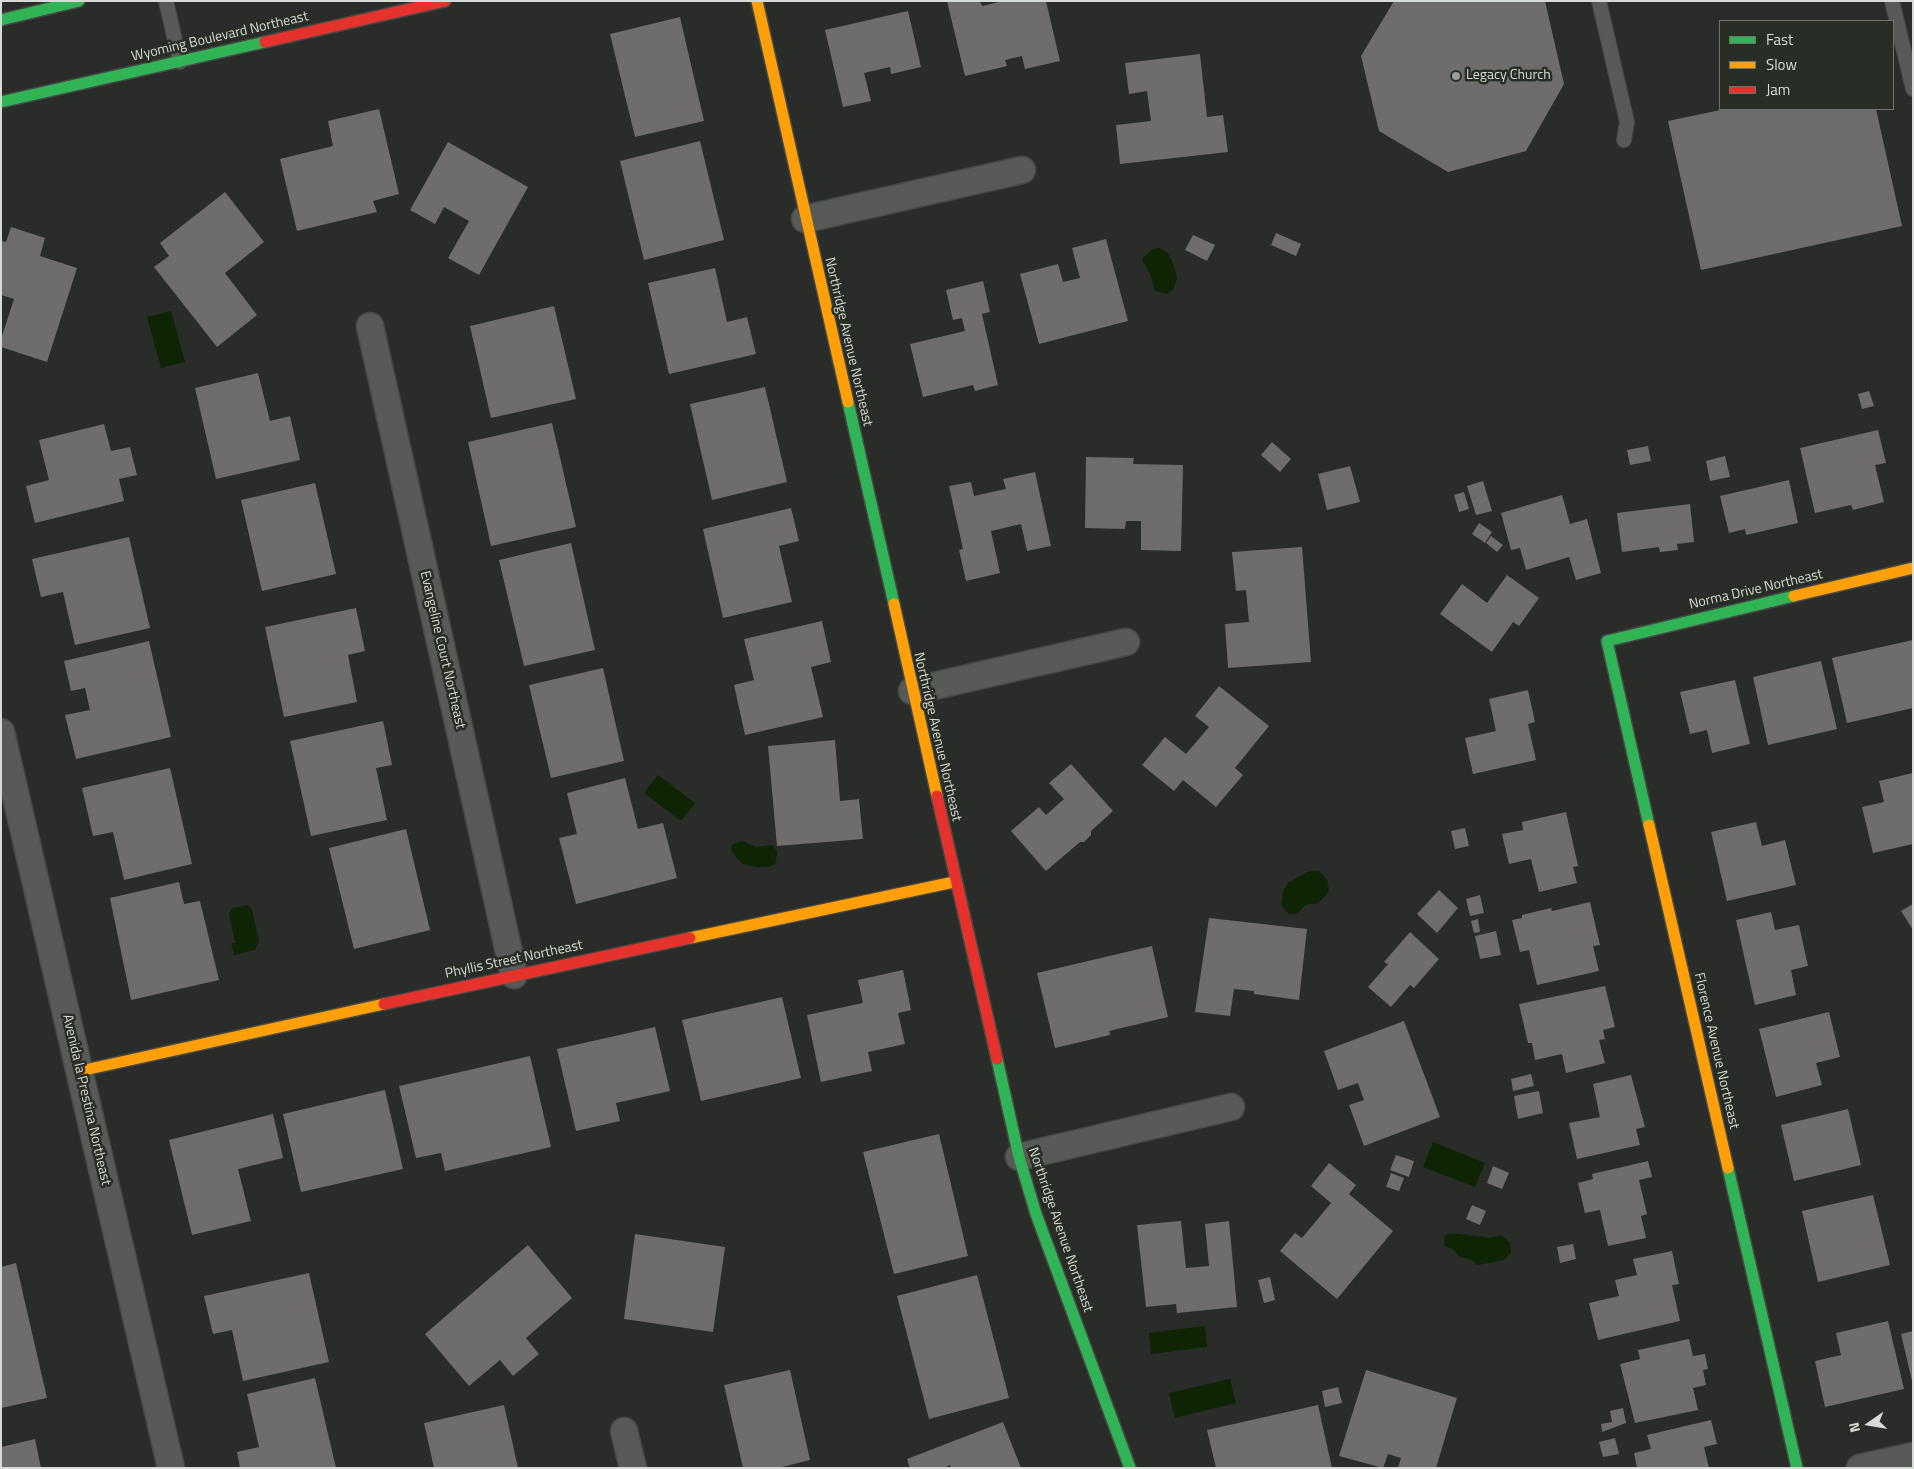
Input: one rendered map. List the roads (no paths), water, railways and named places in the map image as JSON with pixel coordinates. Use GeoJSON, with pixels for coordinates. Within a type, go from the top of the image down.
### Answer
{"type":"FeatureCollection","features":[{"type":"Feature","properties":{"kind":"street"},"geometry":{"type":"LineString","coordinates":[[1,20],[79,1]]}},
{"type":"Feature","properties":{"kind":"street","name":"Wyoming Boulevard Northeast"},"geometry":{"type":"LineString","coordinates":[[1,102],[445,1]]}},
{"type":"Feature","properties":{"kind":"street","name":"Northridge Avenue Northeast"},"geometry":{"type":"LineString","coordinates":[[757,1],[954,882],[1019,1157],[1036,1214],[1130,1468]]}},
{"type":"Feature","properties":{"kind":"street"},"geometry":{"type":"LineString","coordinates":[[805,219],[1022,170]]}},
{"type":"Feature","properties":{"kind":"street","name":"Evangeline Court Northeast"},"geometry":{"type":"LineString","coordinates":[[370,326],[514,975]]}},
{"type":"Feature","properties":{"kind":"street","name":"Norma Drive Northeast"},"geometry":{"type":"LineString","coordinates":[[1607,641],[1913,568]]}},
{"type":"Feature","properties":{"kind":"street","name":"Florence Avenue Northeast"},"geometry":{"type":"LineString","coordinates":[[1607,641],[1797,1468]]}},
{"type":"Feature","properties":{"kind":"street"},"geometry":{"type":"LineString","coordinates":[[912,691],[1126,642]]}},
{"type":"Feature","properties":{"kind":"street","name":"Avenida la Prestina Northeast"},"geometry":{"type":"LineString","coordinates":[[1,732],[171,1468]]}},
{"type":"Feature","properties":{"kind":"street","name":"Phyllis Street Northeast"},"geometry":{"type":"LineString","coordinates":[[80,1071],[514,975],[954,882]]}},
{"type":"Feature","properties":{"kind":"street"},"geometry":{"type":"LineString","coordinates":[[1019,1157],[1231,1108]]}},
{"type":"Feature","properties":{"kind":"street"},"geometry":{"type":"LineString","coordinates":[[624,1431],[632,1468]]}},
{"type":"Feature","properties":{"kind":"street"},"geometry":{"type":"LineString","coordinates":[[1860,1468],[1913,1456]]}},
{"type":"Feature","properties":{"kind":"lane"},"geometry":{"type":"LineString","coordinates":[[166,1],[180,62]]}},
{"type":"Feature","properties":{"kind":"lane"},"geometry":{"type":"LineString","coordinates":[[1599,1],[1627,122],[1624,140]]}},
{"type":"Feature","properties":{"kind":"lane"},"geometry":{"type":"LineString","coordinates":[[1892,1],[1913,89]]}},
{"type":"Feature","properties":{"kind":"place","name":"Legacy Church"},"geometry":{"type":"Point","coordinates":[1456,76]}}]}
